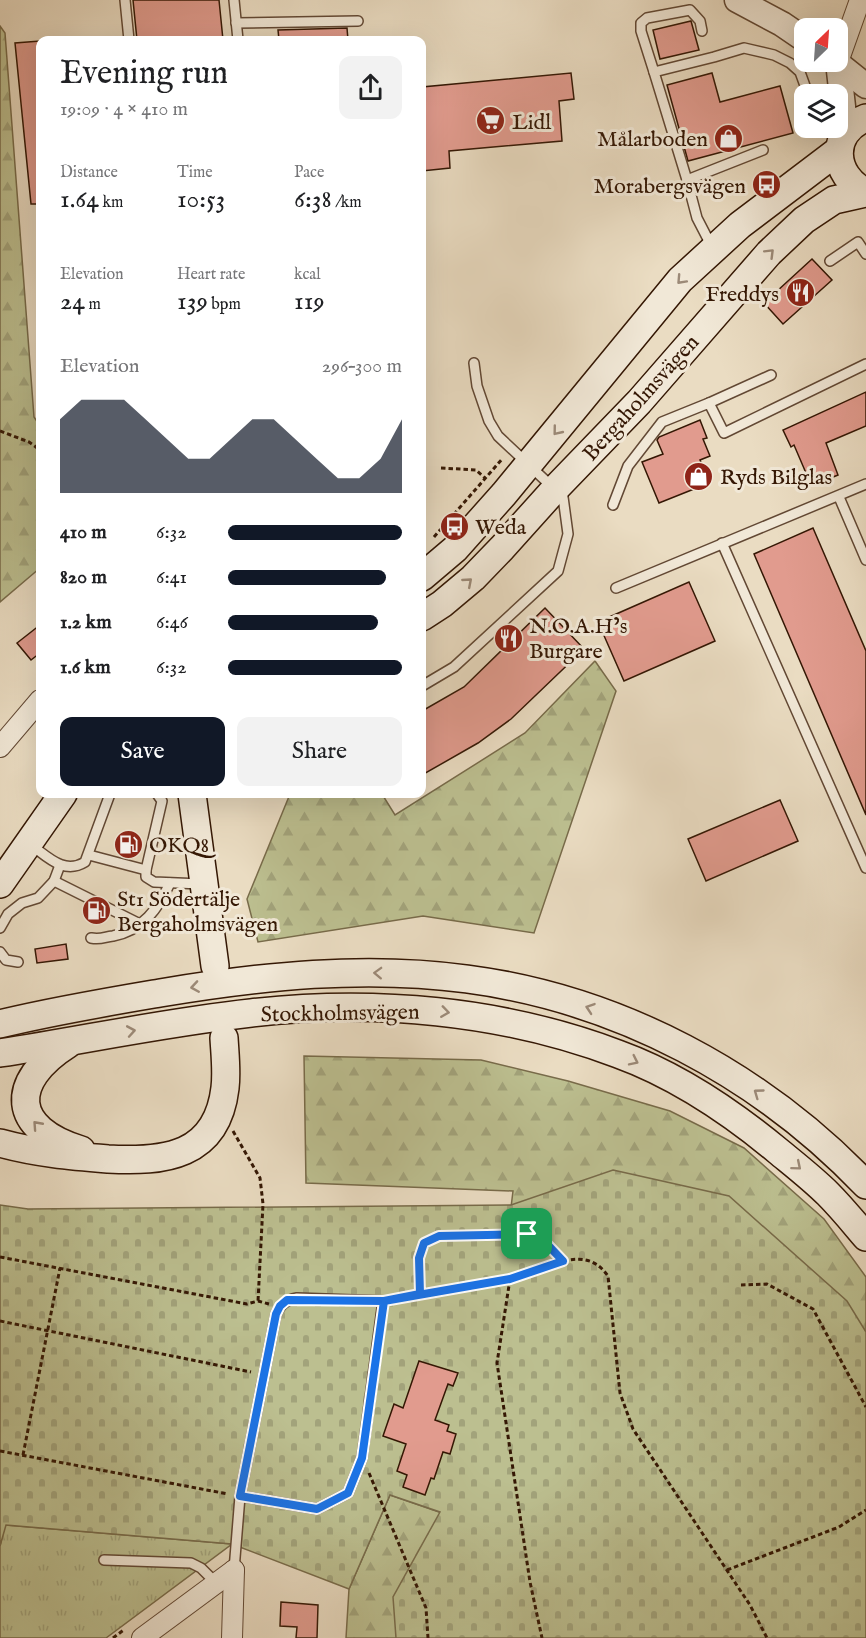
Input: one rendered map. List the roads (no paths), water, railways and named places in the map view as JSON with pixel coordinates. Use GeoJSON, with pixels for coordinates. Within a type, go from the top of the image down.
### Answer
{"type":"FeatureCollection","features":[{"type":"Feature","properties":{"kind":"main road"},"geometry":{"type":"LineString","coordinates":[[850,134],[843,172],[849,181],[866,192]]}},
{"type":"Feature","properties":{"kind":"main road","name":"Bergaholmsvägen"},"geometry":{"type":"LineString","coordinates":[[426,574],[455,549],[520,457],[680,280],[740,225],[850,134]]}},
{"type":"Feature","properties":{"kind":"main road","name":"Bergaholmsvägen"},"geometry":{"type":"LineString","coordinates":[[426,614],[472,579],[639,402],[717,310],[804,220],[834,200],[866,192]]}},
{"type":"Feature","properties":{"kind":"main road"},"geometry":{"type":"LineString","coordinates":[[0,884],[60,798]]}},
{"type":"Feature","properties":{"kind":"main road"},"geometry":{"type":"LineString","coordinates":[[192,798],[215,966]]}},
{"type":"Feature","properties":{"kind":"main road","name":"Stockholmsvägen"},"geometry":{"type":"LineString","coordinates":[[0,1024],[37,1015],[199,987],[315,974],[415,974],[467,979],[516,988],[573,1002],[620,1018],[664,1038],[744,1082],[818,1139],[866,1185]]}},
{"type":"Feature","properties":{"kind":"main road","name":"Stockholmsvägen"},"geometry":{"type":"LineString","coordinates":[[0,1053],[253,1012],[350,1007],[435,1011],[528,1027],[620,1054],[699,1094],[800,1169],[828,1193],[866,1237]]}},
{"type":"Feature","properties":{"kind":"main road"},"geometry":{"type":"LineString","coordinates":[[0,1011],[37,1015]]}},
{"type":"Feature","properties":{"kind":"main road"},"geometry":{"type":"LineString","coordinates":[[0,1143],[47,1154],[137,1160],[161,1159],[182,1152],[198,1143],[209,1131],[222,1106],[226,1072],[224,1038]]}},
{"type":"Feature","properties":{"kind":"main road"},"geometry":{"type":"LineString","coordinates":[[74,1041],[53,1054],[34,1073],[26,1096],[26,1107],[39,1129],[52,1138],[74,1148],[108,1158]]}},
{"type":"Feature","properties":{"kind":"street"},"geometry":{"type":"LineString","coordinates":[[737,0],[794,32]]}},
{"type":"Feature","properties":{"kind":"street"},"geometry":{"type":"LineString","coordinates":[[848,32],[860,0]]}},
{"type":"Feature","properties":{"kind":"street"},"geometry":{"type":"LineString","coordinates":[[848,71],[866,86]]}},
{"type":"Feature","properties":{"kind":"street"},"geometry":{"type":"LineString","coordinates":[[839,72],[850,134]]}},
{"type":"Feature","properties":{"kind":"street"},"geometry":{"type":"LineString","coordinates":[[0,747],[36,705]]}},
{"type":"Feature","properties":{"kind":"street"},"geometry":{"type":"LineString","coordinates":[[142,1638],[234,1570]]}},
{"type":"Feature","properties":{"kind":"street"},"geometry":{"type":"LineString","coordinates":[[232,1638],[234,1570]]}},
{"type":"Feature","properties":{"kind":"lane"},"geometry":{"type":"LineString","coordinates":[[125,0],[129,36]]}},
{"type":"Feature","properties":{"kind":"lane"},"geometry":{"type":"LineString","coordinates":[[234,0],[238,36]]}},
{"type":"Feature","properties":{"kind":"lane"},"geometry":{"type":"LineString","coordinates":[[702,32],[700,21],[690,10],[647,18],[641,23],[641,31],[697,218],[713,249]]}},
{"type":"Feature","properties":{"kind":"lane"},"geometry":{"type":"LineString","coordinates":[[236,23],[358,21]]}},
{"type":"Feature","properties":{"kind":"lane"},"geometry":{"type":"LineString","coordinates":[[654,72],[744,48],[774,55],[789,63],[800,72],[804,84]]}},
{"type":"Feature","properties":{"kind":"lane"},"geometry":{"type":"LineString","coordinates":[[687,180],[762,150]]}},
{"type":"Feature","properties":{"kind":"lane"},"geometry":{"type":"LineString","coordinates":[[830,261],[858,242],[866,254]]}},
{"type":"Feature","properties":{"kind":"lane"},"geometry":{"type":"LineString","coordinates":[[426,684],[454,667],[558,571],[568,534],[563,497],[498,436],[489,422],[477,386],[474,363]]}},
{"type":"Feature","properties":{"kind":"lane"},"geometry":{"type":"LineString","coordinates":[[709,403],[724,433],[866,364]]}},
{"type":"Feature","properties":{"kind":"lane"},"geometry":{"type":"LineString","coordinates":[[613,505],[628,466],[662,422],[771,375]]}},
{"type":"Feature","properties":{"kind":"lane"},"geometry":{"type":"LineString","coordinates":[[616,588],[866,484]]}},
{"type":"Feature","properties":{"kind":"lane"},"geometry":{"type":"LineString","coordinates":[[838,496],[866,560]]}},
{"type":"Feature","properties":{"kind":"lane"},"geometry":{"type":"LineString","coordinates":[[722,543],[866,868]]}},
{"type":"Feature","properties":{"kind":"lane"},"geometry":{"type":"LineString","coordinates":[[16,859],[76,867],[85,862],[107,798]]}},
{"type":"Feature","properties":{"kind":"lane"},"geometry":{"type":"LineString","coordinates":[[160,798],[162,801],[146,878],[154,882],[203,884]]}},
{"type":"Feature","properties":{"kind":"lane"},"geometry":{"type":"LineString","coordinates":[[89,855],[146,870]]}},
{"type":"Feature","properties":{"kind":"lane"},"geometry":{"type":"LineString","coordinates":[[0,928],[8,914],[22,903],[38,898],[54,881],[60,865]]}},
{"type":"Feature","properties":{"kind":"lane"},"geometry":{"type":"LineString","coordinates":[[54,881],[142,925]]}},
{"type":"Feature","properties":{"kind":"lane"},"geometry":{"type":"LineString","coordinates":[[91,938],[101,940],[142,925],[160,904],[170,883]]}},
{"type":"Feature","properties":{"kind":"lane"},"geometry":{"type":"LineString","coordinates":[[0,952],[6,960],[18,962]]}},
{"type":"Feature","properties":{"kind":"lane"},"geometry":{"type":"LineString","coordinates":[[234,1570],[240,1496],[276,1314],[280,1306],[287,1300],[384,1301],[362,1458],[348,1493],[317,1509],[240,1496]]}},
{"type":"Feature","properties":{"kind":"lane"},"geometry":{"type":"LineString","coordinates":[[104,1560],[190,1563],[201,1568],[216,1583]]}},
{"type":"Feature","properties":{"kind":"place","name":"Lidl"},"geometry":{"type":"Point","coordinates":[491,121]}},
{"type":"Feature","properties":{"kind":"place","name":"Målarboden"},"geometry":{"type":"Point","coordinates":[729,138]}},
{"type":"Feature","properties":{"kind":"place","name":"Morabergsvägen"},"geometry":{"type":"Point","coordinates":[767,185]}},
{"type":"Feature","properties":{"kind":"place","name":"Freddys"},"geometry":{"type":"Point","coordinates":[800,293]}},
{"type":"Feature","properties":{"kind":"place","name":"Ryds Bilglas"},"geometry":{"type":"Point","coordinates":[699,476]}},
{"type":"Feature","properties":{"kind":"place","name":"Weda"},"geometry":{"type":"Point","coordinates":[454,526]}},
{"type":"Feature","properties":{"kind":"place","name":"N.O.A.H’s Burgare"},"geometry":{"type":"Point","coordinates":[508,638]}},
{"type":"Feature","properties":{"kind":"place","name":"OKQ8"},"geometry":{"type":"Point","coordinates":[128,844]}},
{"type":"Feature","properties":{"kind":"place","name":"St1 Södertälje Bergaholmsvägen"},"geometry":{"type":"Point","coordinates":[96,911]}}]}
